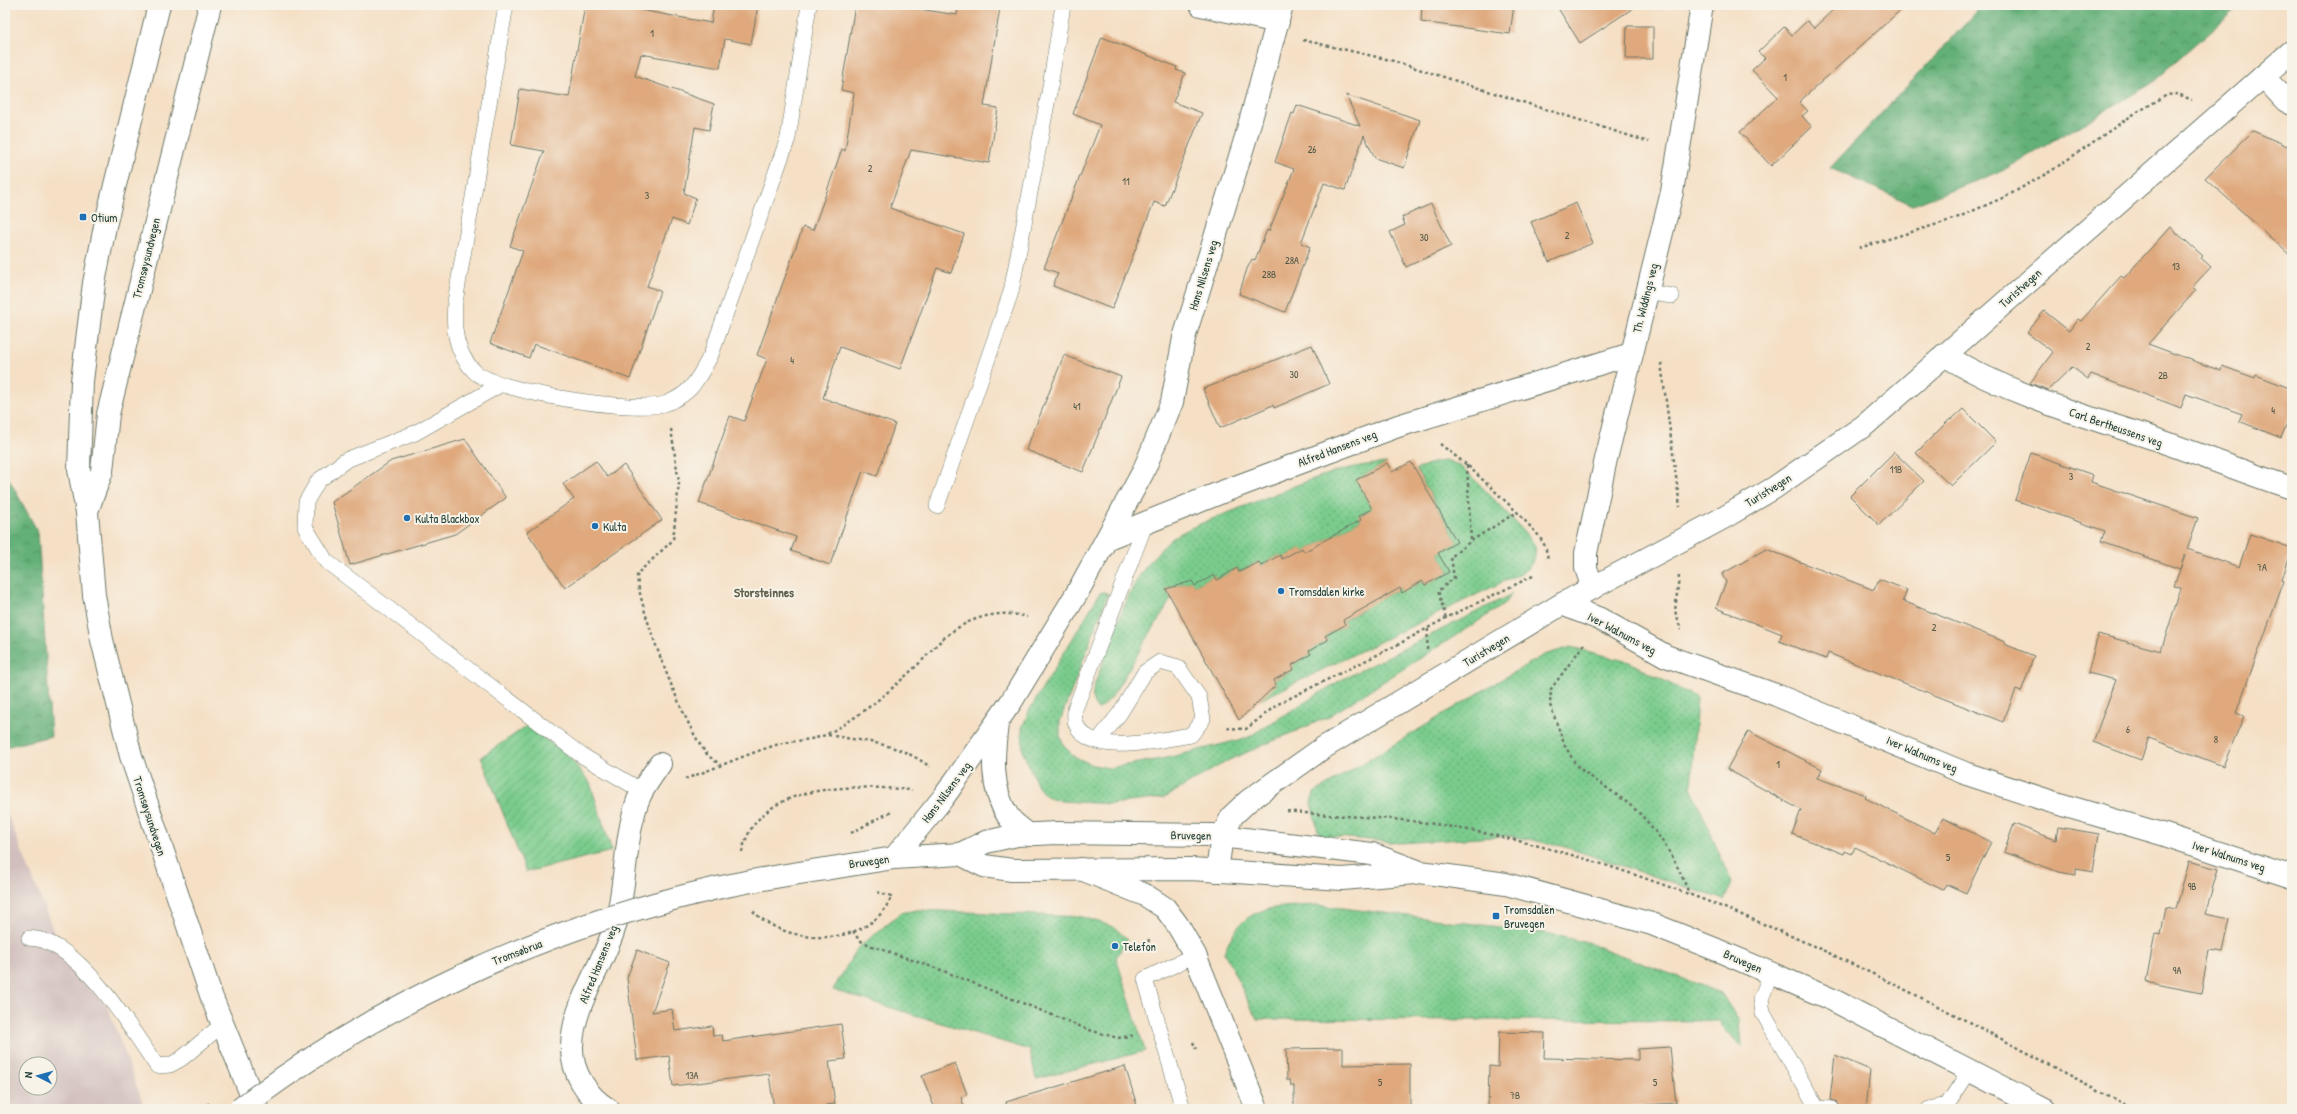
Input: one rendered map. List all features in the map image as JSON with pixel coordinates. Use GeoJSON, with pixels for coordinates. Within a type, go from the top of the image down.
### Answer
{"type":"FeatureCollection","features":[{"type":"Feature","properties":{"kind":"main road","name":"Tromsøysundvegen"},"geometry":{"type":"LineString","coordinates":[[159,5],[104,226],[91,304],[80,425],[79,470],[87,512],[94,595],[102,640],[131,756],[182,915],[257,1109]]}},
{"type":"Feature","properties":{"kind":"main road","name":"Tromsøysundvegen"},"geometry":{"type":"LineString","coordinates":[[87,512],[102,471],[108,414],[210,5]]}},
{"type":"Feature","properties":{"kind":"main road"},"geometry":{"type":"LineString","coordinates":[[1201,5],[1279,20]]}},
{"type":"Feature","properties":{"kind":"main road","name":"Th. Widdings veg"},"geometry":{"type":"LineString","coordinates":[[1593,588],[1586,568],[1586,553],[1631,354],[1663,229],[1680,148],[1702,5]]}},
{"type":"Feature","properties":{"kind":"main road","name":"Hans Nilsens veg"},"geometry":{"type":"LineString","coordinates":[[894,858],[943,798],[997,724],[1077,593],[1143,472],[1172,402],[1184,338],[1279,20]]}},
{"type":"Feature","properties":{"kind":"main road","name":"Turistvegen"},"geometry":{"type":"LineString","coordinates":[[1217,871],[1222,836],[1232,816],[1248,801],[1323,748],[1562,604],[1724,517],[1774,488],[1865,425],[2292,50]]}},
{"type":"Feature","properties":{"kind":"main road"},"geometry":{"type":"LineString","coordinates":[[2263,76],[2286,101],[2292,104]]}},
{"type":"Feature","properties":{"kind":"main road","name":"Alfred Hansens veg"},"geometry":{"type":"LineString","coordinates":[[1108,538],[1222,492],[1412,421],[1631,354]]}},
{"type":"Feature","properties":{"kind":"main road","name":"Carl Bertheussens veg"},"geometry":{"type":"LineString","coordinates":[[1944,355],[1986,378],[2079,415],[2152,438],[2237,470],[2292,488]]}},
{"type":"Feature","properties":{"kind":"main road","name":"Iver Walnums veg"},"geometry":{"type":"LineString","coordinates":[[1562,604],[1600,619],[1666,656],[1832,717],[1968,774],[2049,801],[2165,834],[2292,877]]}},
{"type":"Feature","properties":{"kind":"main road","name":"Hans Nilsens veg"},"geometry":{"type":"LineString","coordinates":[[997,724],[993,770],[1000,799],[1008,817],[1029,835]]}},
{"type":"Feature","properties":{"kind":"main road","name":"Alfred Hansens veg"},"geometry":{"type":"LineString","coordinates":[[608,1109],[595,1099],[577,1073],[572,1047],[573,1031],[579,1011],[614,930],[632,823],[642,791],[660,764]]}},
{"type":"Feature","properties":{"kind":"main road","name":"Bruvegen"},"geometry":{"type":"LineString","coordinates":[[825,869],[894,858],[960,854],[986,842],[1029,835],[1222,836],[1372,854],[1420,872],[1506,884],[1652,924],[1833,1000],[2044,1109]]}},
{"type":"Feature","properties":{"kind":"main road","name":"Bruvegen"},"geometry":{"type":"LineString","coordinates":[[960,854],[984,866],[1012,870],[1081,869],[1217,871],[1342,879],[1420,872]]}},
{"type":"Feature","properties":{"kind":"main road","name":"Tromsøbrua"},"geometry":{"type":"LineString","coordinates":[[240,1109],[315,1055],[413,1000],[490,963],[589,925],[647,906],[704,891],[825,869]]}},
{"type":"Feature","properties":{"kind":"main road"},"geometry":{"type":"LineString","coordinates":[[1081,869],[1145,895],[1165,908],[1177,924],[1195,955],[1257,1109]]}},
{"type":"Feature","properties":{"kind":"lane"},"geometry":{"type":"LineString","coordinates":[[506,5],[455,302],[453,320],[457,346],[476,372],[500,385],[573,400],[635,407],[666,404],[693,388],[711,356],[788,138],[809,5]]}},
{"type":"Feature","properties":{"kind":"lane"},"geometry":{"type":"LineString","coordinates":[[937,506],[1011,292],[1049,93],[1063,5]]}},
{"type":"Feature","properties":{"kind":"lane"},"geometry":{"type":"LineString","coordinates":[[1646,292],[1672,296]]}},
{"type":"Feature","properties":{"kind":"lane"},"geometry":{"type":"LineString","coordinates":[[500,385],[415,433],[346,460],[318,481],[306,502],[305,527],[326,561],[581,755],[642,791]]}},
{"type":"Feature","properties":{"kind":"lane"},"geometry":{"type":"LineString","coordinates":[[1098,741],[1120,713],[1145,672],[1160,662],[1178,667],[1199,697],[1204,719],[1191,735],[1127,746],[1098,741],[1084,736],[1075,724],[1075,709],[1146,522]]}},
{"type":"Feature","properties":{"kind":"lane"},"geometry":{"type":"LineString","coordinates":[[29,938],[47,942],[64,952],[83,969],[114,1005],[157,1066],[170,1065],[181,1059],[223,1024]]}},
{"type":"Feature","properties":{"kind":"lane"},"geometry":{"type":"LineString","coordinates":[[1183,1109],[1145,979],[1195,955]]}},
{"type":"Feature","properties":{"kind":"lane"},"geometry":{"type":"LineString","coordinates":[[1771,973],[1761,999],[1763,1013],[1817,1108],[1832,1109]]}},
{"type":"Feature","properties":{"kind":"lane"},"geometry":{"type":"LineString","coordinates":[[1928,1109],[1947,1105],[1970,1070]]}},
{"type":"Feature","properties":{"kind":"path"},"geometry":{"type":"LineString","coordinates":[[1279,20],[1390,60],[1646,141],[1680,148]]}},
{"type":"Feature","properties":{"kind":"path"},"geometry":{"type":"LineString","coordinates":[[1859,248],[1954,219],[2007,196],[2051,171],[2134,114],[2167,95],[2178,94],[2194,101]]}},
{"type":"Feature","properties":{"kind":"path"},"geometry":{"type":"LineString","coordinates":[[1660,357],[1680,502],[1679,513]]}},
{"type":"Feature","properties":{"kind":"path"},"geometry":{"type":"LineString","coordinates":[[666,404],[679,483],[673,540],[638,574],[637,582],[647,617],[677,699],[706,753],[720,764]]}},
{"type":"Feature","properties":{"kind":"path"},"geometry":{"type":"LineString","coordinates":[[1412,421],[1467,465],[1517,512],[1539,536],[1545,546],[1548,558]]}},
{"type":"Feature","properties":{"kind":"path"},"geometry":{"type":"LineString","coordinates":[[1467,465],[1471,541]]}},
{"type":"Feature","properties":{"kind":"path"},"geometry":{"type":"LineString","coordinates":[[1446,618],[1438,591],[1454,578],[1450,557],[1471,541],[1517,512]]}},
{"type":"Feature","properties":{"kind":"path"},"geometry":{"type":"LineString","coordinates":[[1680,569],[1676,588],[1675,607],[1682,632]]}},
{"type":"Feature","properties":{"kind":"path"},"geometry":{"type":"LineString","coordinates":[[1204,719],[1230,729],[1246,729],[1278,704],[1446,618],[1535,575]]}},
{"type":"Feature","properties":{"kind":"path"},"geometry":{"type":"LineString","coordinates":[[827,734],[855,716],[913,670],[943,639],[968,621],[992,615],[1015,614],[1055,629]]}},
{"type":"Feature","properties":{"kind":"path"},"geometry":{"type":"LineString","coordinates":[[1600,619],[1551,689],[1550,705],[1565,746],[1576,765],[1644,818],[1670,853],[1690,894]]}},
{"type":"Feature","properties":{"kind":"path"},"geometry":{"type":"LineString","coordinates":[[1427,652],[1428,628]]}},
{"type":"Feature","properties":{"kind":"path"},"geometry":{"type":"LineString","coordinates":[[642,791],[668,785],[720,764],[779,744],[827,734],[862,739],[901,749],[930,767]]}},
{"type":"Feature","properties":{"kind":"path"},"geometry":{"type":"LineString","coordinates":[[908,793],[909,789]]}},
{"type":"Feature","properties":{"kind":"path"},"geometry":{"type":"LineString","coordinates":[[848,834],[885,816],[896,807]]}},
{"type":"Feature","properties":{"kind":"path"},"geometry":{"type":"LineString","coordinates":[[853,931],[859,940],[872,946],[941,970],[1089,1030],[1118,1038],[1187,1028],[1196,1049]]}},
{"type":"Feature","properties":{"kind":"shaded area"},"geometry":{"type":"Polygon","coordinates":[[[5,808],[61,950],[108,1007],[145,1109],[5,1109],[5,808]]]}},
{"type":"Feature","properties":{"kind":"green space"},"geometry":{"type":"Polygon","coordinates":[[[1983,5],[2240,5],[2151,84],[2002,171],[1913,205],[1830,168],[1983,5]]]}},
{"type":"Feature","properties":{"kind":"green space"},"geometry":{"type":"Polygon","coordinates":[[[1444,461],[1459,465],[1523,531],[1535,546],[1534,558],[1529,567],[1523,572],[1260,700],[1257,696],[1276,685],[1274,680],[1294,670],[1292,665],[1311,655],[1309,651],[1328,640],[1325,636],[1345,625],[1343,621],[1362,610],[1379,595],[1381,599],[1400,588],[1403,592],[1422,581],[1425,585],[1449,572],[1438,553],[1457,542],[1416,469],[1432,463],[1444,461]]]}},
{"type":"Feature","properties":{"kind":"green space"},"geometry":{"type":"Polygon","coordinates":[[[1387,463],[1356,480],[1379,505],[1360,515],[1361,520],[1304,552],[1301,548],[1282,559],[1280,555],[1261,566],[1258,562],[1239,572],[1237,568],[1217,580],[1214,575],[1195,586],[1192,581],[1166,589],[1171,599],[1111,698],[1098,710],[1094,705],[1093,699],[1094,686],[1124,607],[1144,568],[1170,540],[1198,525],[1314,478],[1350,468],[1387,463]]]}},
{"type":"Feature","properties":{"kind":"green space"},"geometry":{"type":"Polygon","coordinates":[[[5,472],[38,532],[51,736],[5,747],[5,472]]]}},
{"type":"Feature","properties":{"kind":"green space"},"geometry":{"type":"Polygon","coordinates":[[[1104,592],[1108,594],[1060,721],[1060,736],[1064,746],[1075,757],[1093,765],[1109,768],[1167,758],[1247,738],[1341,680],[1512,594],[1502,606],[1328,717],[1227,761],[1164,798],[1111,804],[1061,801],[1046,796],[1038,787],[1023,752],[1022,728],[1029,711],[1100,593],[1104,592]]]}},
{"type":"Feature","properties":{"kind":"green space"},"geometry":{"type":"Polygon","coordinates":[[[1571,647],[1629,662],[1697,698],[1691,787],[1732,883],[1725,900],[1562,846],[1511,836],[1399,843],[1319,835],[1311,803],[1314,793],[1507,676],[1544,655],[1571,647]]]}},
{"type":"Feature","properties":{"kind":"green space"},"geometry":{"type":"Polygon","coordinates":[[[527,726],[568,755],[590,783],[612,851],[526,872],[481,757],[527,726]]]}},
{"type":"Feature","properties":{"kind":"green space"},"geometry":{"type":"Polygon","coordinates":[[[1317,905],[1551,934],[1591,944],[1721,993],[1739,1021],[1741,1047],[1719,1021],[1257,1019],[1224,952],[1232,936],[1240,924],[1250,916],[1261,911],[1273,908],[1317,905]]]}},
{"type":"Feature","properties":{"kind":"green space"},"geometry":{"type":"Polygon","coordinates":[[[917,910],[1083,917],[1114,927],[1128,940],[1116,957],[1145,1051],[1036,1079],[1030,1050],[833,990],[856,950],[900,913],[917,910]]]}},
{"type":"Feature","properties":{"kind":"building"},"geometry":{"type":"Polygon","coordinates":[[[585,5],[613,5],[711,23],[714,5],[758,5],[751,44],[725,39],[720,68],[641,54],[635,76],[714,104],[709,130],[695,127],[684,193],[696,198],[687,225],[672,219],[647,286],[660,291],[630,379],[534,344],[529,358],[490,343],[523,251],[510,246],[544,151],[511,145],[520,89],[569,97],[585,5]]]}},
{"type":"Feature","properties":{"kind":"building"},"geometry":{"type":"Polygon","coordinates":[[[855,5],[894,5],[957,15],[958,5],[980,5],[1000,8],[984,106],[998,108],[989,163],[911,150],[890,208],[964,234],[951,273],[937,268],[900,369],[840,347],[823,398],[895,424],[877,476],[863,471],[830,565],[791,551],[796,537],[699,503],[730,416],[744,421],[767,359],[757,355],[803,227],[813,230],[842,149],[845,151],[854,93],[841,90],[855,5]]]}},
{"type":"Feature","properties":{"kind":"building"},"geometry":{"type":"Polygon","coordinates":[[[1422,5],[1514,5],[1510,34],[1421,22],[1422,5]]]}},
{"type":"Feature","properties":{"kind":"building"},"geometry":{"type":"Polygon","coordinates":[[[1556,5],[1638,5],[1580,43],[1556,5]]]}},
{"type":"Feature","properties":{"kind":"building"},"geometry":{"type":"Polygon","coordinates":[[[1838,5],[1906,5],[1799,102],[1808,111],[1802,116],[1812,127],[1771,166],[1740,132],[1778,97],[1752,70],[1765,58],[1758,52],[1784,27],[1792,35],[1807,21],[1814,28],[1838,5]]]}},
{"type":"Feature","properties":{"kind":"building"},"geometry":{"type":"Polygon","coordinates":[[[1627,26],[1653,26],[1653,59],[1626,59],[1627,26]]]}},
{"type":"Feature","properties":{"kind":"building"},"geometry":{"type":"Polygon","coordinates":[[[1102,37],[1177,67],[1176,70],[1185,73],[1173,102],[1202,113],[1165,206],[1154,202],[1112,309],[1053,286],[1058,273],[1044,268],[1100,125],[1073,114],[1102,37]]]}},
{"type":"Feature","properties":{"kind":"building"},"geometry":{"type":"Polygon","coordinates":[[[1346,95],[1420,120],[1404,168],[1375,158],[1364,135],[1345,190],[1324,183],[1301,243],[1310,247],[1285,312],[1239,294],[1247,269],[1252,259],[1255,260],[1267,230],[1269,231],[1294,169],[1275,162],[1292,113],[1294,114],[1297,105],[1360,126],[1346,95]]]}},
{"type":"Feature","properties":{"kind":"building"},"geometry":{"type":"Polygon","coordinates":[[[2253,131],[2292,148],[2292,257],[2205,178],[2253,131]]]}},
{"type":"Feature","properties":{"kind":"building"},"geometry":{"type":"Polygon","coordinates":[[[1576,203],[1593,243],[1549,262],[1531,222],[1576,203]]]}},
{"type":"Feature","properties":{"kind":"building"},"geometry":{"type":"Polygon","coordinates":[[[1431,204],[1451,246],[1406,267],[1390,232],[1405,225],[1402,217],[1431,204]]]}},
{"type":"Feature","properties":{"kind":"building"},"geometry":{"type":"Polygon","coordinates":[[[2170,227],[2203,256],[2201,258],[2211,267],[2192,287],[2196,290],[2148,344],[2221,371],[2222,366],[2255,378],[2256,375],[2292,389],[2292,411],[2281,438],[2239,421],[2242,414],[2186,394],[2181,408],[2091,374],[2088,379],[2072,367],[2048,390],[2030,383],[2053,352],[2027,333],[2044,311],[2069,331],[2078,319],[2081,321],[2121,276],[2124,278],[2170,227]]]}},
{"type":"Feature","properties":{"kind":"building"},"geometry":{"type":"Polygon","coordinates":[[[1312,345],[1329,384],[1274,408],[1273,405],[1220,428],[1203,389],[1312,345]]]}},
{"type":"Feature","properties":{"kind":"building"},"geometry":{"type":"Polygon","coordinates":[[[1064,355],[1121,377],[1083,472],[1026,450],[1064,355]]]}},
{"type":"Feature","properties":{"kind":"building"},"geometry":{"type":"Polygon","coordinates":[[[1963,409],[1996,442],[1951,486],[1916,453],[1950,419],[1951,420],[1963,409]]]}},
{"type":"Feature","properties":{"kind":"building","name":"Kulta Blackbox"},"geometry":{"type":"Polygon","coordinates":[[[465,439],[506,498],[455,534],[350,565],[332,502],[391,461],[465,439]]]}},
{"type":"Feature","properties":{"kind":"building"},"geometry":{"type":"Polygon","coordinates":[[[1894,452],[1924,481],[1879,525],[1850,496],[1894,452]]]}},
{"type":"Feature","properties":{"kind":"building"},"geometry":{"type":"Polygon","coordinates":[[[2031,453],[2093,475],[2091,482],[2198,518],[2187,549],[2239,567],[2250,534],[2292,548],[2282,580],[2284,581],[2236,713],[2244,716],[2223,766],[2149,738],[2141,760],[2093,742],[2116,680],[2088,673],[2098,634],[2161,651],[2181,588],[2174,586],[2185,555],[2180,569],[2101,541],[2105,531],[2015,500],[2031,453]]]}},
{"type":"Feature","properties":{"kind":"building","name":"Kulta"},"geometry":{"type":"Polygon","coordinates":[[[596,461],[607,477],[624,465],[662,520],[565,588],[527,532],[574,499],[563,484],[596,461]]]}},
{"type":"Feature","properties":{"kind":"building","name":"Tromsdalen kirke"},"geometry":{"type":"Polygon","coordinates":[[[1411,462],[1457,542],[1438,553],[1449,572],[1425,585],[1422,581],[1402,593],[1400,588],[1343,620],[1345,625],[1325,636],[1328,640],[1309,651],[1311,654],[1292,665],[1294,669],[1274,680],[1276,685],[1239,720],[1166,589],[1192,581],[1195,586],[1214,575],[1217,580],[1237,568],[1239,572],[1259,562],[1261,566],[1280,555],[1282,559],[1302,548],[1304,552],[1361,520],[1359,516],[1372,509],[1356,480],[1387,463],[1392,472],[1411,462]]]}},
{"type":"Feature","properties":{"kind":"building"},"geometry":{"type":"Polygon","coordinates":[[[1766,549],[1874,590],[1879,579],[1907,590],[1903,601],[2005,642],[2004,644],[2034,656],[2021,692],[2016,690],[2003,722],[1828,653],[1826,659],[1779,641],[1782,634],[1716,608],[1726,582],[1722,574],[1766,549]]]}},
{"type":"Feature","properties":{"kind":"building"},"geometry":{"type":"Polygon","coordinates":[[[1748,731],[1822,769],[1817,778],[1866,795],[1865,798],[1935,833],[1943,818],[1991,842],[1966,893],[1946,884],[1943,890],[1855,847],[1852,854],[1845,851],[1844,854],[1792,834],[1801,810],[1727,769],[1748,731]]]}},
{"type":"Feature","properties":{"kind":"building"},"geometry":{"type":"Polygon","coordinates":[[[2014,824],[2056,840],[2058,827],[2099,834],[2093,872],[2076,869],[2076,875],[2059,872],[2004,852],[2014,824]]]}},
{"type":"Feature","properties":{"kind":"building"},"geometry":{"type":"Polygon","coordinates":[[[2189,861],[2218,869],[2205,914],[2230,919],[2223,952],[2209,950],[2201,993],[2146,982],[2155,933],[2161,935],[2166,907],[2176,909],[2189,861]]]}},
{"type":"Feature","properties":{"kind":"building"},"geometry":{"type":"Polygon","coordinates":[[[637,950],[670,963],[652,1012],[672,1009],[675,1031],[712,1026],[713,1036],[722,1035],[723,1041],[841,1024],[846,1059],[829,1061],[835,1104],[826,1105],[827,1109],[774,1109],[769,1074],[673,1086],[669,1056],[637,1060],[627,978],[637,950]]]}},
{"type":"Feature","properties":{"kind":"building"},"geometry":{"type":"Polygon","coordinates":[[[1499,1032],[1545,1033],[1544,1058],[1638,1060],[1638,1049],[1670,1047],[1676,1103],[1581,1109],[1488,1109],[1489,1066],[1498,1067],[1499,1032]]]}},
{"type":"Feature","properties":{"kind":"building"},"geometry":{"type":"Polygon","coordinates":[[[1343,1048],[1343,1065],[1410,1064],[1410,1109],[1294,1109],[1294,1086],[1291,1086],[1290,1080],[1287,1080],[1286,1049],[1343,1048]]]}},
{"type":"Feature","properties":{"kind":"building"},"geometry":{"type":"Polygon","coordinates":[[[1835,1055],[1870,1070],[1866,1109],[1841,1109],[1837,1102],[1830,1100],[1835,1055]]]}},
{"type":"Feature","properties":{"kind":"building"},"geometry":{"type":"Polygon","coordinates":[[[955,1063],[967,1094],[961,1097],[965,1109],[935,1109],[922,1076],[955,1063]]]}},
{"type":"Feature","properties":{"kind":"building"},"geometry":{"type":"Polygon","coordinates":[[[1125,1066],[1138,1109],[1007,1109],[1006,1102],[1125,1066]]]}},
{"type":"Feature","properties":{"kind":"place","name":"Otium"},"geometry":{"type":"Point","coordinates":[83,217]}},
{"type":"Feature","properties":{"kind":"place","name":"Kulta Blackbox"},"geometry":{"type":"Point","coordinates":[407,518]}},
{"type":"Feature","properties":{"kind":"place","name":"Kulta"},"geometry":{"type":"Point","coordinates":[595,526]}},
{"type":"Feature","properties":{"kind":"place","name":"Tromsdalen kirke"},"geometry":{"type":"Point","coordinates":[1281,591]}},
{"type":"Feature","properties":{"kind":"place","name":"Tromsdalen Bruvegen"},"geometry":{"type":"Point","coordinates":[1496,916]}},
{"type":"Feature","properties":{"kind":"place","name":"Telefon"},"geometry":{"type":"Point","coordinates":[1115,946]}},
{"type":"Feature","properties":{"kind":"district","name":"Storsteinnes"},"geometry":{"type":"Point","coordinates":[764,592]}}]}
